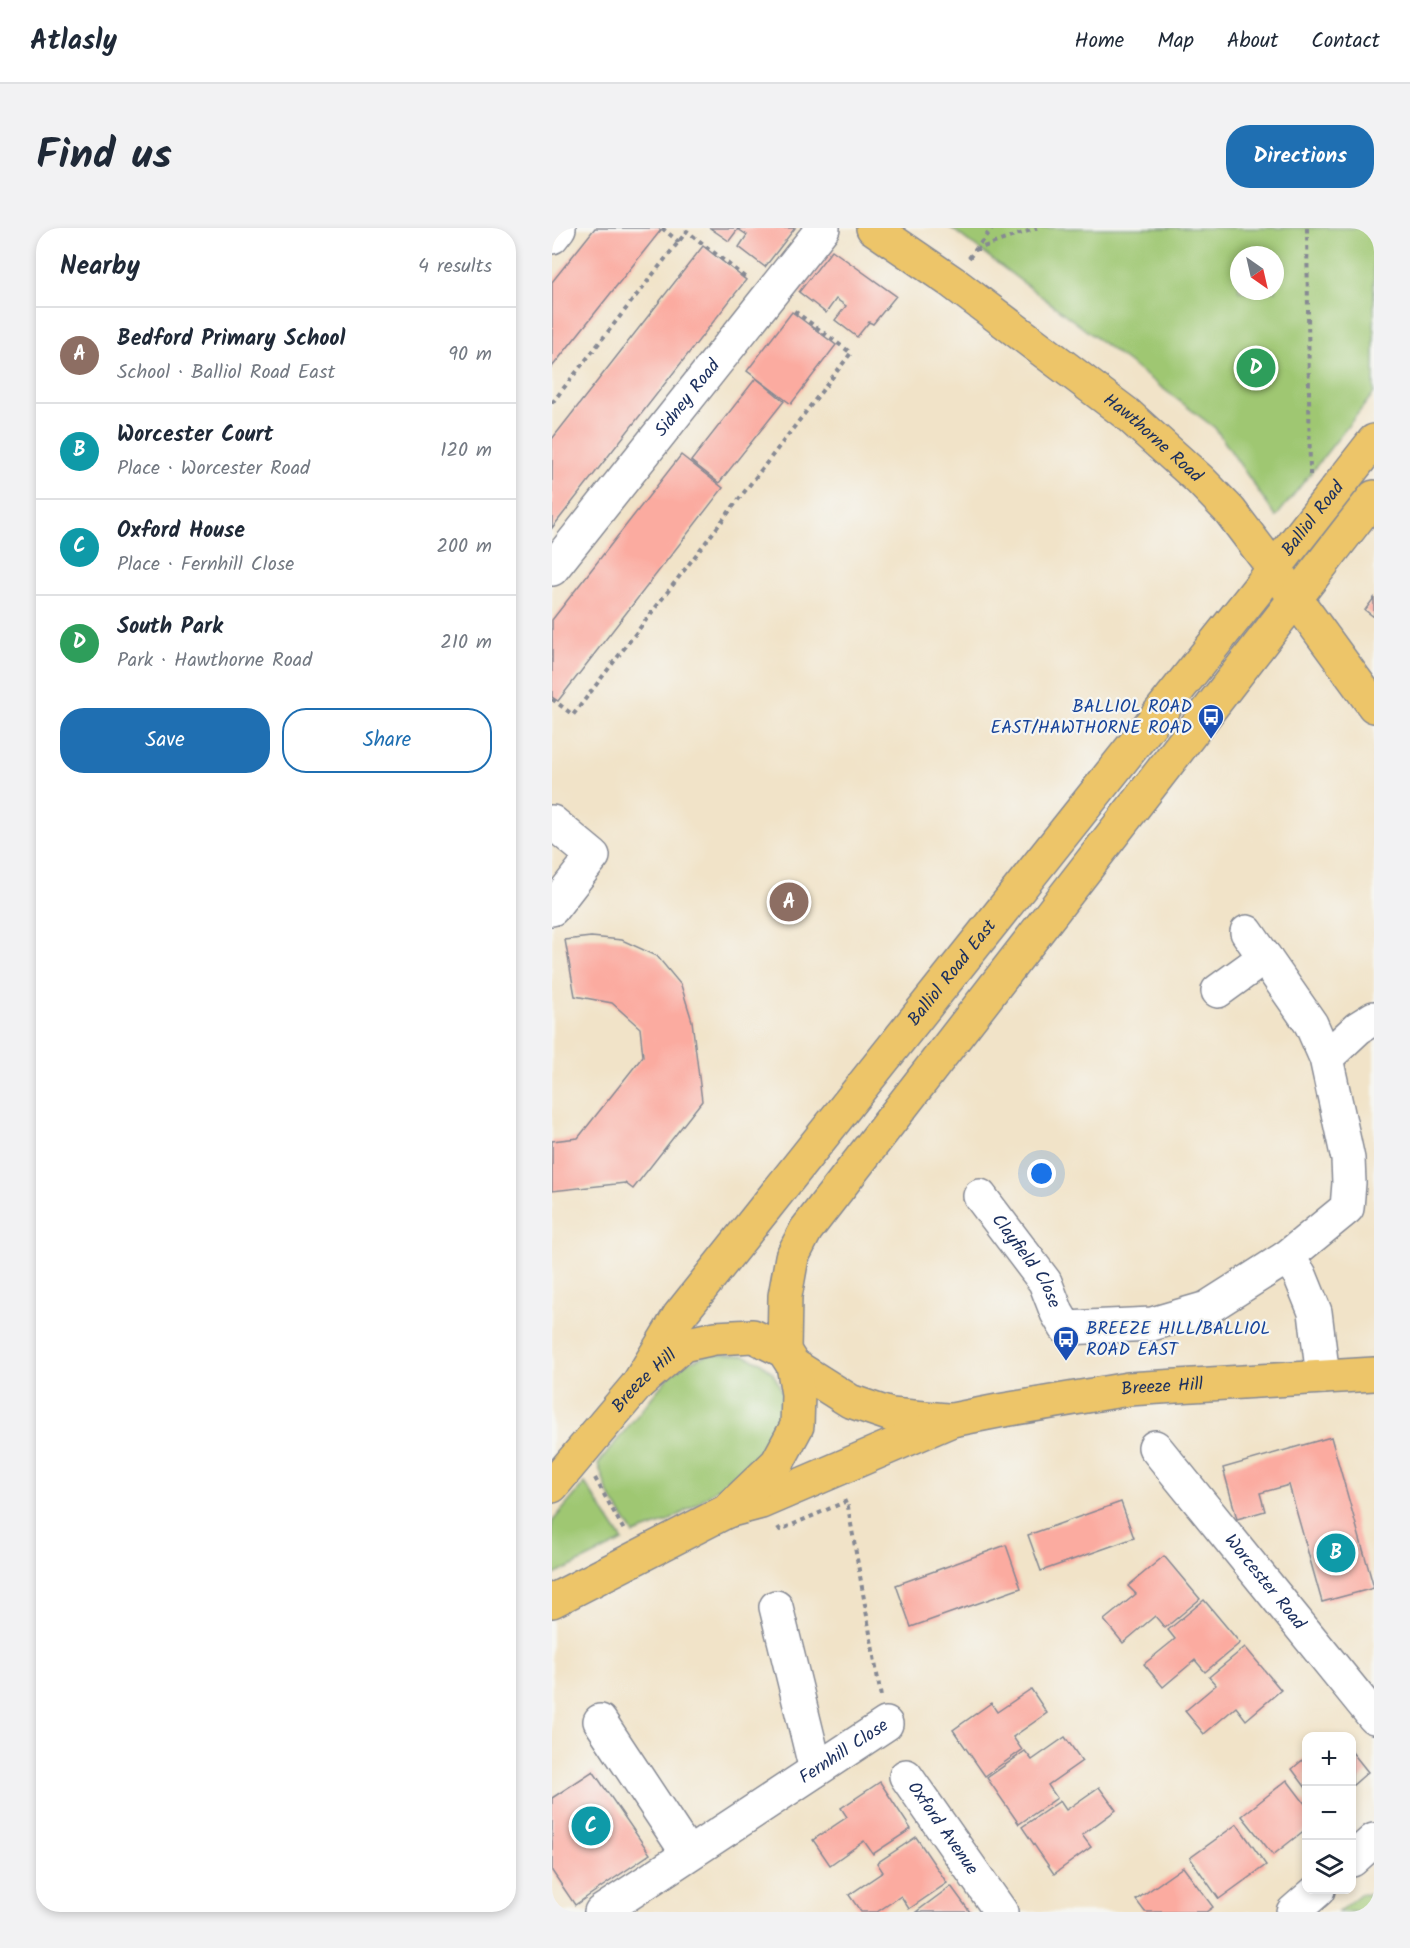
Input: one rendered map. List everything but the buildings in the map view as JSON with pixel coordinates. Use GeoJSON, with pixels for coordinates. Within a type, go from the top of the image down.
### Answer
{"type":"FeatureCollection","features":[{"type":"Feature","properties":{"kind":"main road","name":"Hawthorne Road"},"geometry":{"type":"LineString","coordinates":[[873,228],[952,282],[1127,414],[1200,480],[1230,511],[1374,706]]}},
{"type":"Feature","properties":{"kind":"main road","name":"Balliol Road"},"geometry":{"type":"LineString","coordinates":[[1274,569],[1374,441]]}},
{"type":"Feature","properties":{"kind":"main road","name":"Balliol Road"},"geometry":{"type":"LineString","coordinates":[[1295,598],[1374,496]]}},
{"type":"Feature","properties":{"kind":"main road","name":"Balliol Road East"},"geometry":{"type":"LineString","coordinates":[[638,1384],[679,1316],[1274,569]]}},
{"type":"Feature","properties":{"kind":"main road"},"geometry":{"type":"LineString","coordinates":[[789,1358],[785,1296],[792,1257],[806,1230],[1295,598]]}},
{"type":"Feature","properties":{"kind":"main road","name":"Breeze Hill"},"geometry":{"type":"LineString","coordinates":[[552,1486],[638,1384],[683,1346],[715,1338],[753,1336],[850,1401],[891,1415],[952,1420]]}},
{"type":"Feature","properties":{"kind":"main road","name":"Breeze Hill"},"geometry":{"type":"LineString","coordinates":[[727,1511],[777,1463],[797,1426],[798,1394],[789,1358]]}},
{"type":"Feature","properties":{"kind":"main road","name":"Breeze Hill"},"geometry":{"type":"LineString","coordinates":[[552,1601],[727,1511],[761,1502],[952,1420],[1128,1389],[1374,1374]]}},
{"type":"Feature","properties":{"kind":"street"},"geometry":{"type":"LineString","coordinates":[[552,237],[559,228]]}},
{"type":"Feature","properties":{"kind":"street","name":"Sidney Road"},"geometry":{"type":"LineString","coordinates":[[552,569],[823,228]]}},
{"type":"Feature","properties":{"kind":"street"},"geometry":{"type":"LineString","coordinates":[[552,822],[593,856],[552,909]]}},
{"type":"Feature","properties":{"kind":"street"},"geometry":{"type":"LineString","coordinates":[[1218,991],[1256,944],[1311,1024],[1326,1058],[1348,1159],[1350,1183],[1347,1208],[1287,1257],[1300,1275],[1315,1312],[1323,1377]]}},
{"type":"Feature","properties":{"kind":"street"},"geometry":{"type":"LineString","coordinates":[[1326,1058],[1359,1028],[1374,1018]]}},
{"type":"Feature","properties":{"kind":"street","name":"Clayfield Close"},"geometry":{"type":"LineString","coordinates":[[981,1196],[1046,1282],[1057,1313],[1066,1328],[1152,1324],[1207,1308],[1287,1257]]}},
{"type":"Feature","properties":{"kind":"street","name":"Worcester Road"},"geometry":{"type":"LineString","coordinates":[[1155,1447],[1374,1717]]}},
{"type":"Feature","properties":{"kind":"street"},"geometry":{"type":"LineString","coordinates":[[776,1607],[816,1770]]}},
{"type":"Feature","properties":{"kind":"street"},"geometry":{"type":"LineString","coordinates":[[600,1721],[688,1854]]}},
{"type":"Feature","properties":{"kind":"street","name":"Fernhill Close"},"geometry":{"type":"LineString","coordinates":[[600,1912],[886,1724]]}},
{"type":"Feature","properties":{"kind":"street","name":"Oxford Avenue"},"geometry":{"type":"LineString","coordinates":[[906,1776],[1001,1912]]}},
{"type":"Feature","properties":{"kind":"street"},"geometry":{"type":"LineString","coordinates":[[1356,1856],[1374,1840]]}},
{"type":"Feature","properties":{"kind":"street"},"geometry":{"type":"LineString","coordinates":[[1293,1912],[1313,1894]]}},
{"type":"Feature","properties":{"kind":"path"},"geometry":{"type":"LineString","coordinates":[[662,228],[679,242]]}},
{"type":"Feature","properties":{"kind":"path"},"geometry":{"type":"LineString","coordinates":[[952,282],[992,228]]}},
{"type":"Feature","properties":{"kind":"path"},"geometry":{"type":"LineString","coordinates":[[975,251],[1037,228]]}},
{"type":"Feature","properties":{"kind":"path"},"geometry":{"type":"LineString","coordinates":[[1307,228],[1311,522]]}},
{"type":"Feature","properties":{"kind":"path"},"geometry":{"type":"LineString","coordinates":[[552,403],[687,231],[770,295],[851,353],[573,715],[552,699]]}},
{"type":"Feature","properties":{"kind":"path"},"geometry":{"type":"LineString","coordinates":[[574,1460],[594,1477],[638,1556]]}},
{"type":"Feature","properties":{"kind":"path","name":"Fernhill Close"},"geometry":{"type":"LineString","coordinates":[[777,1524],[780,1530],[847,1501],[886,1724]]}},
{"type":"Feature","properties":{"kind":"green space"},"geometry":{"type":"Polygon","coordinates":[[[951,228],[1374,228],[1374,393],[1276,517],[1215,428],[951,228]]]}},
{"type":"Feature","properties":{"kind":"green space"},"geometry":{"type":"Polygon","coordinates":[[[706,1355],[743,1355],[760,1362],[772,1372],[784,1400],[783,1420],[761,1457],[692,1507],[667,1522],[634,1534],[608,1493],[598,1464],[669,1376],[687,1363],[706,1355]]]}},
{"type":"Feature","properties":{"kind":"green space"},"geometry":{"type":"Polygon","coordinates":[[[585,1483],[623,1541],[552,1576],[552,1522],[585,1483]]]}},
{"type":"Feature","properties":{"kind":"green space"},"geometry":{"type":"Polygon","coordinates":[[[1360,1894],[1374,1895],[1374,1912],[1338,1912],[1360,1894]]]}},
{"type":"Feature","properties":{"kind":"place","name":"South Park"},"geometry":{"type":"Point","coordinates":[1256,368]}},
{"type":"Feature","properties":{"kind":"place","name":"BALLIOL ROAD EAST/HAWTHORNE ROAD"},"geometry":{"type":"Point","coordinates":[1211,740]}},
{"type":"Feature","properties":{"kind":"place","name":"Bedford Primary School"},"geometry":{"type":"Point","coordinates":[789,902]}},
{"type":"Feature","properties":{"kind":"place","name":"BREEZE HILL/BALLIOL ROAD EAST"},"geometry":{"type":"Point","coordinates":[1066,1362]}},
{"type":"Feature","properties":{"kind":"place","name":"Worcester Court"},"geometry":{"type":"Point","coordinates":[1336,1553]}},
{"type":"Feature","properties":{"kind":"place","name":"Oxford House"},"geometry":{"type":"Point","coordinates":[591,1826]}}]}
